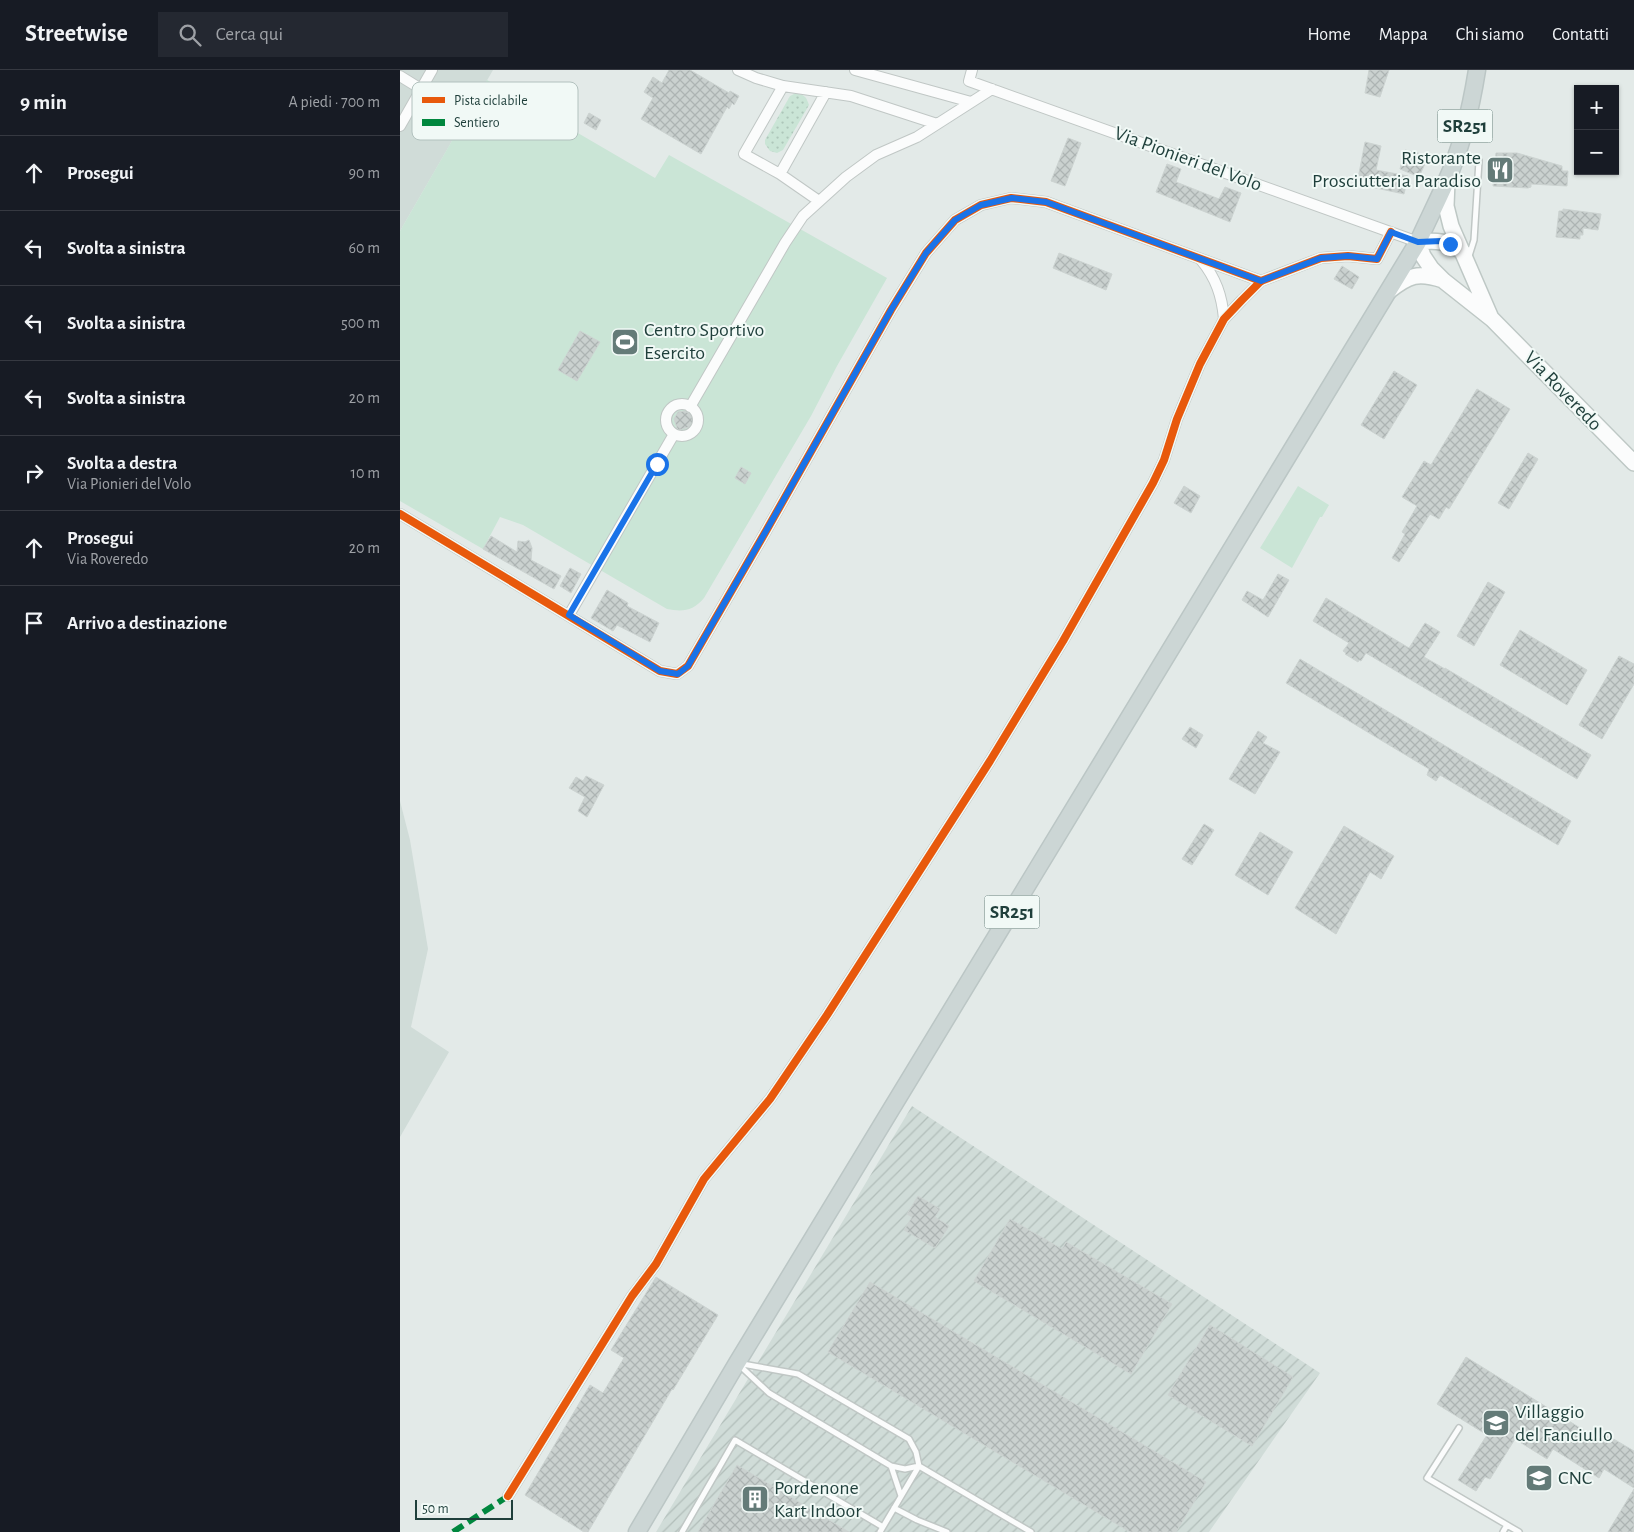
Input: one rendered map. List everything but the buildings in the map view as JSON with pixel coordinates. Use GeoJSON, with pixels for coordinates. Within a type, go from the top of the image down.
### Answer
{"type":"FeatureCollection","features":[{"type":"Feature","properties":{"kind":"main road","name":"SR251"},"geometry":{"type":"LineString","coordinates":[[637,1532],[1418,242],[1447,181],[1462,138],[1474,92],[1477,70]]}},
{"type":"Feature","properties":{"kind":"main road","name":"Via Roveredo"},"geometry":{"type":"LineString","coordinates":[[1447,181],[1446,206],[1451,226],[1492,319]]}},
{"type":"Feature","properties":{"kind":"main road"},"geometry":{"type":"LineString","coordinates":[[1418,242],[1441,241],[1450,244],[1465,257]]}},
{"type":"Feature","properties":{"kind":"main road","name":"Via Roveredo"},"geometry":{"type":"LineString","coordinates":[[1418,242],[1423,256],[1431,268],[1444,281],[1492,319],[1634,463]]}},
{"type":"Feature","properties":{"kind":"main road","name":"Via Roveredo"},"geometry":{"type":"LineString","coordinates":[[1388,292],[1400,282],[1412,276],[1428,275],[1444,281]]}},
{"type":"Feature","properties":{"kind":"street"},"geometry":{"type":"LineString","coordinates":[[426,82],[432,70]]}},
{"type":"Feature","properties":{"kind":"street"},"geometry":{"type":"LineString","coordinates":[[738,70],[782,86],[851,96],[937,124]]}},
{"type":"Feature","properties":{"kind":"street"},"geometry":{"type":"LineString","coordinates":[[855,70],[971,102]]}},
{"type":"Feature","properties":{"kind":"street","name":"Via Pionieri del Volo"},"geometry":{"type":"LineString","coordinates":[[972,70],[969,81],[1418,242]]}},
{"type":"Feature","properties":{"kind":"street"},"geometry":{"type":"LineString","coordinates":[[400,76],[412,83]]}},
{"type":"Feature","properties":{"kind":"street"},"geometry":{"type":"LineString","coordinates":[[782,86],[744,154],[780,174],[819,201]]}},
{"type":"Feature","properties":{"kind":"street"},"geometry":{"type":"LineString","coordinates":[[690,407],[785,243],[803,216],[846,177],[876,155],[917,137],[992,89]]}},
{"type":"Feature","properties":{"kind":"street"},"geometry":{"type":"LineString","coordinates":[[780,174],[826,92]]}},
{"type":"Feature","properties":{"kind":"street"},"geometry":{"type":"LineString","coordinates":[[400,126],[412,106]]}},
{"type":"Feature","properties":{"kind":"street"},"geometry":{"type":"LineString","coordinates":[[400,514],[660,671],[678,674],[688,666],[891,310],[926,253],[955,220],[981,205],[1012,198],[1046,202],[1261,281]]}},
{"type":"Feature","properties":{"kind":"street"},"geometry":{"type":"LineString","coordinates":[[508,1496],[632,1296],[656,1264],[704,1179],[738,1140],[775,1091],[827,1015],[990,761],[1063,641],[1153,483],[1164,460],[1177,419],[1200,364],[1224,319],[1261,281],[1321,258],[1348,256],[1377,259],[1391,232]]}},
{"type":"Feature","properties":{"kind":"street"},"geometry":{"type":"LineString","coordinates":[[1201,260],[1208,268],[1218,287],[1224,319]]}},
{"type":"Feature","properties":{"kind":"street"},"geometry":{"type":"LineString","coordinates":[[680,405],[690,407],[697,414],[698,424],[696,428],[693,432],[684,436],[674,434],[667,426],[666,420],[670,410],[680,405]]}},
{"type":"Feature","properties":{"kind":"street"},"geometry":{"type":"LineString","coordinates":[[569,615],[674,434]]}},
{"type":"Feature","properties":{"kind":"lane"},"geometry":{"type":"LineString","coordinates":[[1465,257],[1474,240],[1479,161]]}},
{"type":"Feature","properties":{"kind":"lane"},"geometry":{"type":"LineString","coordinates":[[737,1364],[769,1394],[890,1466],[905,1469],[919,1466],[1031,1532]]}},
{"type":"Feature","properties":{"kind":"lane"},"geometry":{"type":"LineString","coordinates":[[682,1532],[735,1440],[881,1530],[919,1466],[916,1452],[909,1439],[798,1374],[737,1364]]}},
{"type":"Feature","properties":{"kind":"lane"},"geometry":{"type":"LineString","coordinates":[[1459,1428],[1426,1478],[1519,1532]]}},
{"type":"Feature","properties":{"kind":"lane"},"geometry":{"type":"LineString","coordinates":[[890,1466],[901,1496]]}},
{"type":"Feature","properties":{"kind":"lane"},"geometry":{"type":"LineString","coordinates":[[894,1508],[947,1532]]}},
{"type":"Feature","properties":{"kind":"lane"},"geometry":{"type":"LineString","coordinates":[[1503,1532],[1507,1525]]}},
{"type":"Feature","properties":{"kind":"shaded area"},"geometry":{"type":"Polygon","coordinates":[[[400,70],[493,70],[486,82],[412,82],[412,140],[453,140],[400,231],[400,70]]]}},
{"type":"Feature","properties":{"kind":"shaded area"},"geometry":{"type":"Polygon","coordinates":[[[400,801],[410,840],[428,949],[411,1027],[449,1052],[400,1137],[400,801]]]}},
{"type":"Feature","properties":{"kind":"shaded area"},"geometry":{"type":"Polygon","coordinates":[[[912,1106],[1320,1373],[1209,1532],[656,1532],[912,1106]]]}},
{"type":"Feature","properties":{"kind":"green space"},"geometry":{"type":"Polygon","coordinates":[[[794,94],[804,96],[809,105],[783,150],[777,153],[770,151],[765,144],[765,140],[790,96],[794,94]]]}},
{"type":"Feature","properties":{"kind":"green space","name":"Centro Sportivo Esercito"},"geometry":{"type":"Polygon","coordinates":[[[578,133],[655,178],[669,155],[887,278],[811,416],[704,598],[696,606],[687,610],[667,609],[523,525],[500,517],[483,549],[400,501],[400,231],[452,140],[578,140],[578,133]]]}},
{"type":"Feature","properties":{"kind":"green space"},"geometry":{"type":"Polygon","coordinates":[[[1298,486],[1329,505],[1322,517],[1320,517],[1292,568],[1260,548],[1298,486]]]}},
{"type":"Feature","properties":{"kind":"marked path"},"geometry":{"type":"LineString","coordinates":[[453,1532],[508,1496]]}},
{"type":"Feature","properties":{"kind":"cycle path"},"geometry":{"type":"LineString","coordinates":[[400,514],[660,671],[677,674],[688,666],[891,310],[926,253],[955,220],[981,205],[1011,198],[1046,202],[1261,281]]}},
{"type":"Feature","properties":{"kind":"cycle path"},"geometry":{"type":"LineString","coordinates":[[508,1496],[632,1296],[656,1264],[704,1179],[770,1099],[827,1015],[990,761],[1063,641],[1153,483],[1164,460],[1177,419],[1200,364],[1224,319],[1261,281],[1321,258],[1348,256],[1377,259],[1391,232]]}},
{"type":"Feature","properties":{"kind":"place","name":"Ristorante Prosciutteria Paradiso"},"geometry":{"type":"Point","coordinates":[1500,170]}},
{"type":"Feature","properties":{"kind":"place","name":"Centro Sportivo Esercito"},"geometry":{"type":"Point","coordinates":[625,342]}},
{"type":"Feature","properties":{"kind":"place","name":"Villaggio del Fanciullo"},"geometry":{"type":"Point","coordinates":[1496,1423]}},
{"type":"Feature","properties":{"kind":"place","name":"CNC"},"geometry":{"type":"Point","coordinates":[1539,1478]}},
{"type":"Feature","properties":{"kind":"place","name":"Pordenone Kart Indoor"},"geometry":{"type":"Point","coordinates":[755,1499]}},
{"type":"Feature","properties":{"kind":"route"},"geometry":{"type":"LineString","coordinates":[[657,464],[569,615],[660,671],[678,674],[688,666],[891,310],[926,253],[955,220],[981,205],[1012,198],[1046,202],[1261,281],[1321,258],[1348,256],[1377,259],[1391,232],[1418,242],[1441,241],[1450,244]]}}]}
